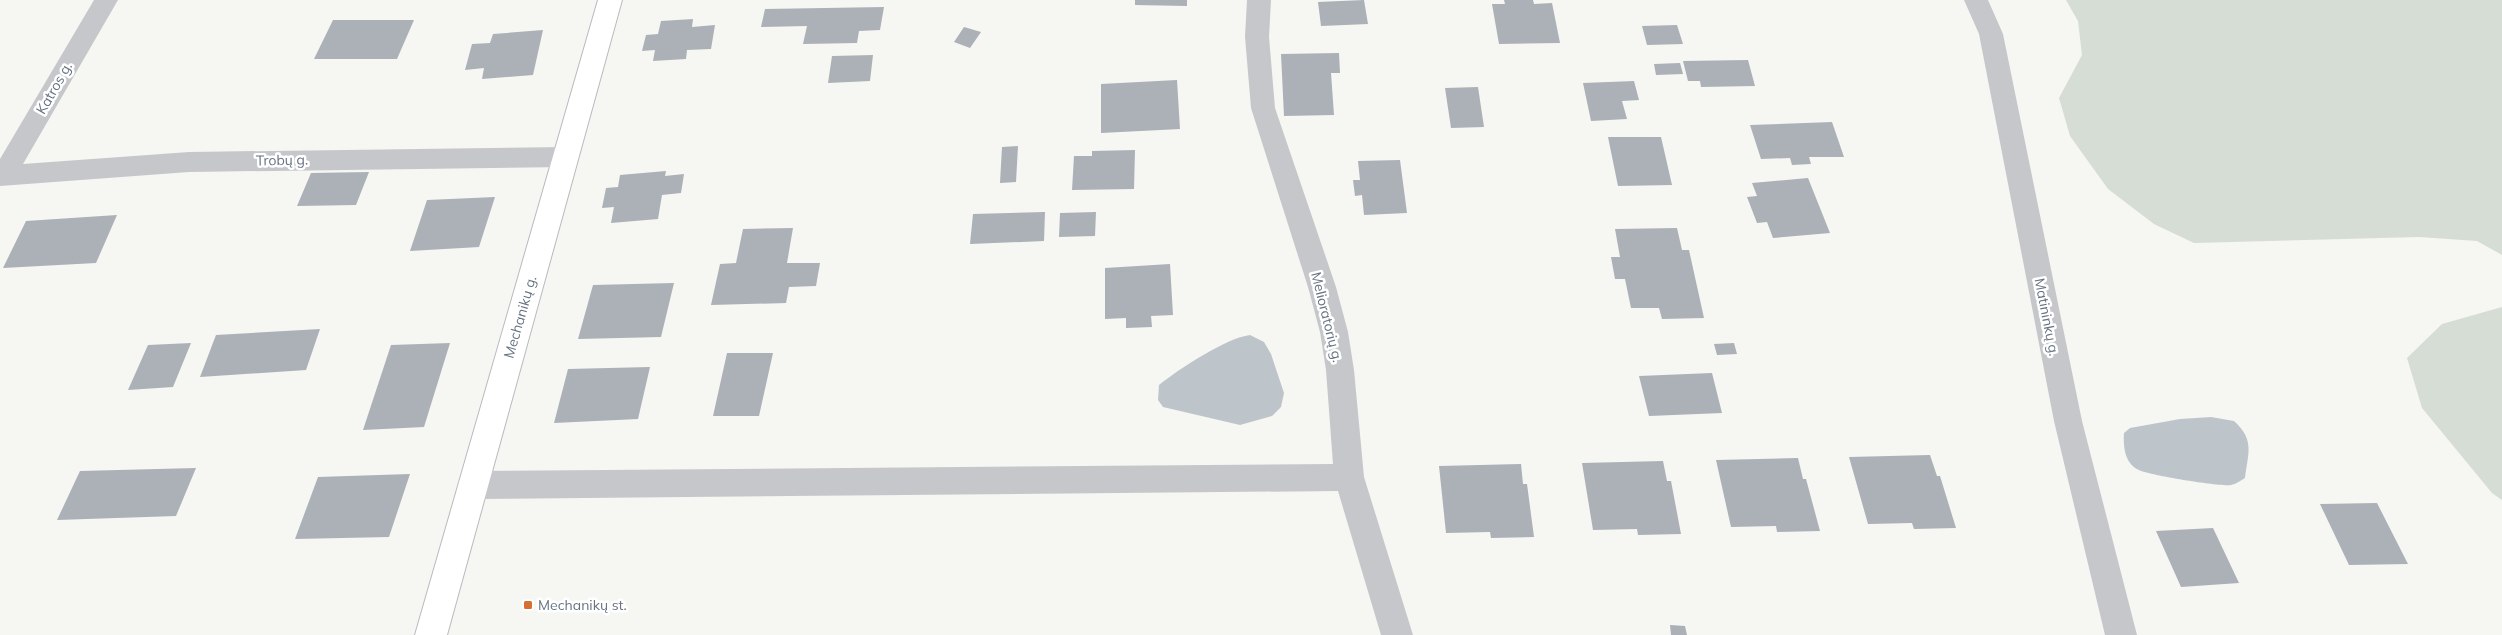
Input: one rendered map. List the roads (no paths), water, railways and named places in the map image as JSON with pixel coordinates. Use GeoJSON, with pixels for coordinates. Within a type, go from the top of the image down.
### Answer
{"type":"FeatureCollection","features":[{"type":"Feature","properties":{"kind":"main road","name":"Mechanikų g."},"geometry":{"type":"LineString","coordinates":[[431,635],[610,0]]}},
{"type":"Feature","properties":{"kind":"street","name":"Katros g."},"geometry":{"type":"LineString","coordinates":[[2,176],[106,0]]}},
{"type":"Feature","properties":{"kind":"street","name":"Melioratorių g."},"geometry":{"type":"LineString","coordinates":[[1259,0],[1257,37],[1263,108],[1322,287],[1334,332],[1340,370],[1349,477],[1397,635]]}},
{"type":"Feature","properties":{"kind":"street","name":"Matininkų g."},"geometry":{"type":"LineString","coordinates":[[1976,0],[1991,34],[2068,421],[2121,635]]}},
{"type":"Feature","properties":{"kind":"street","name":"Trobų g."},"geometry":{"type":"LineString","coordinates":[[2,176],[189,162],[565,157]]}},
{"type":"Feature","properties":{"kind":"street"},"geometry":{"type":"LineString","coordinates":[[472,485],[1349,477]]}},
{"type":"Feature","properties":{"kind":"place","name":"Mechanikų st."},"geometry":{"type":"Point","coordinates":[528,605]}}]}
